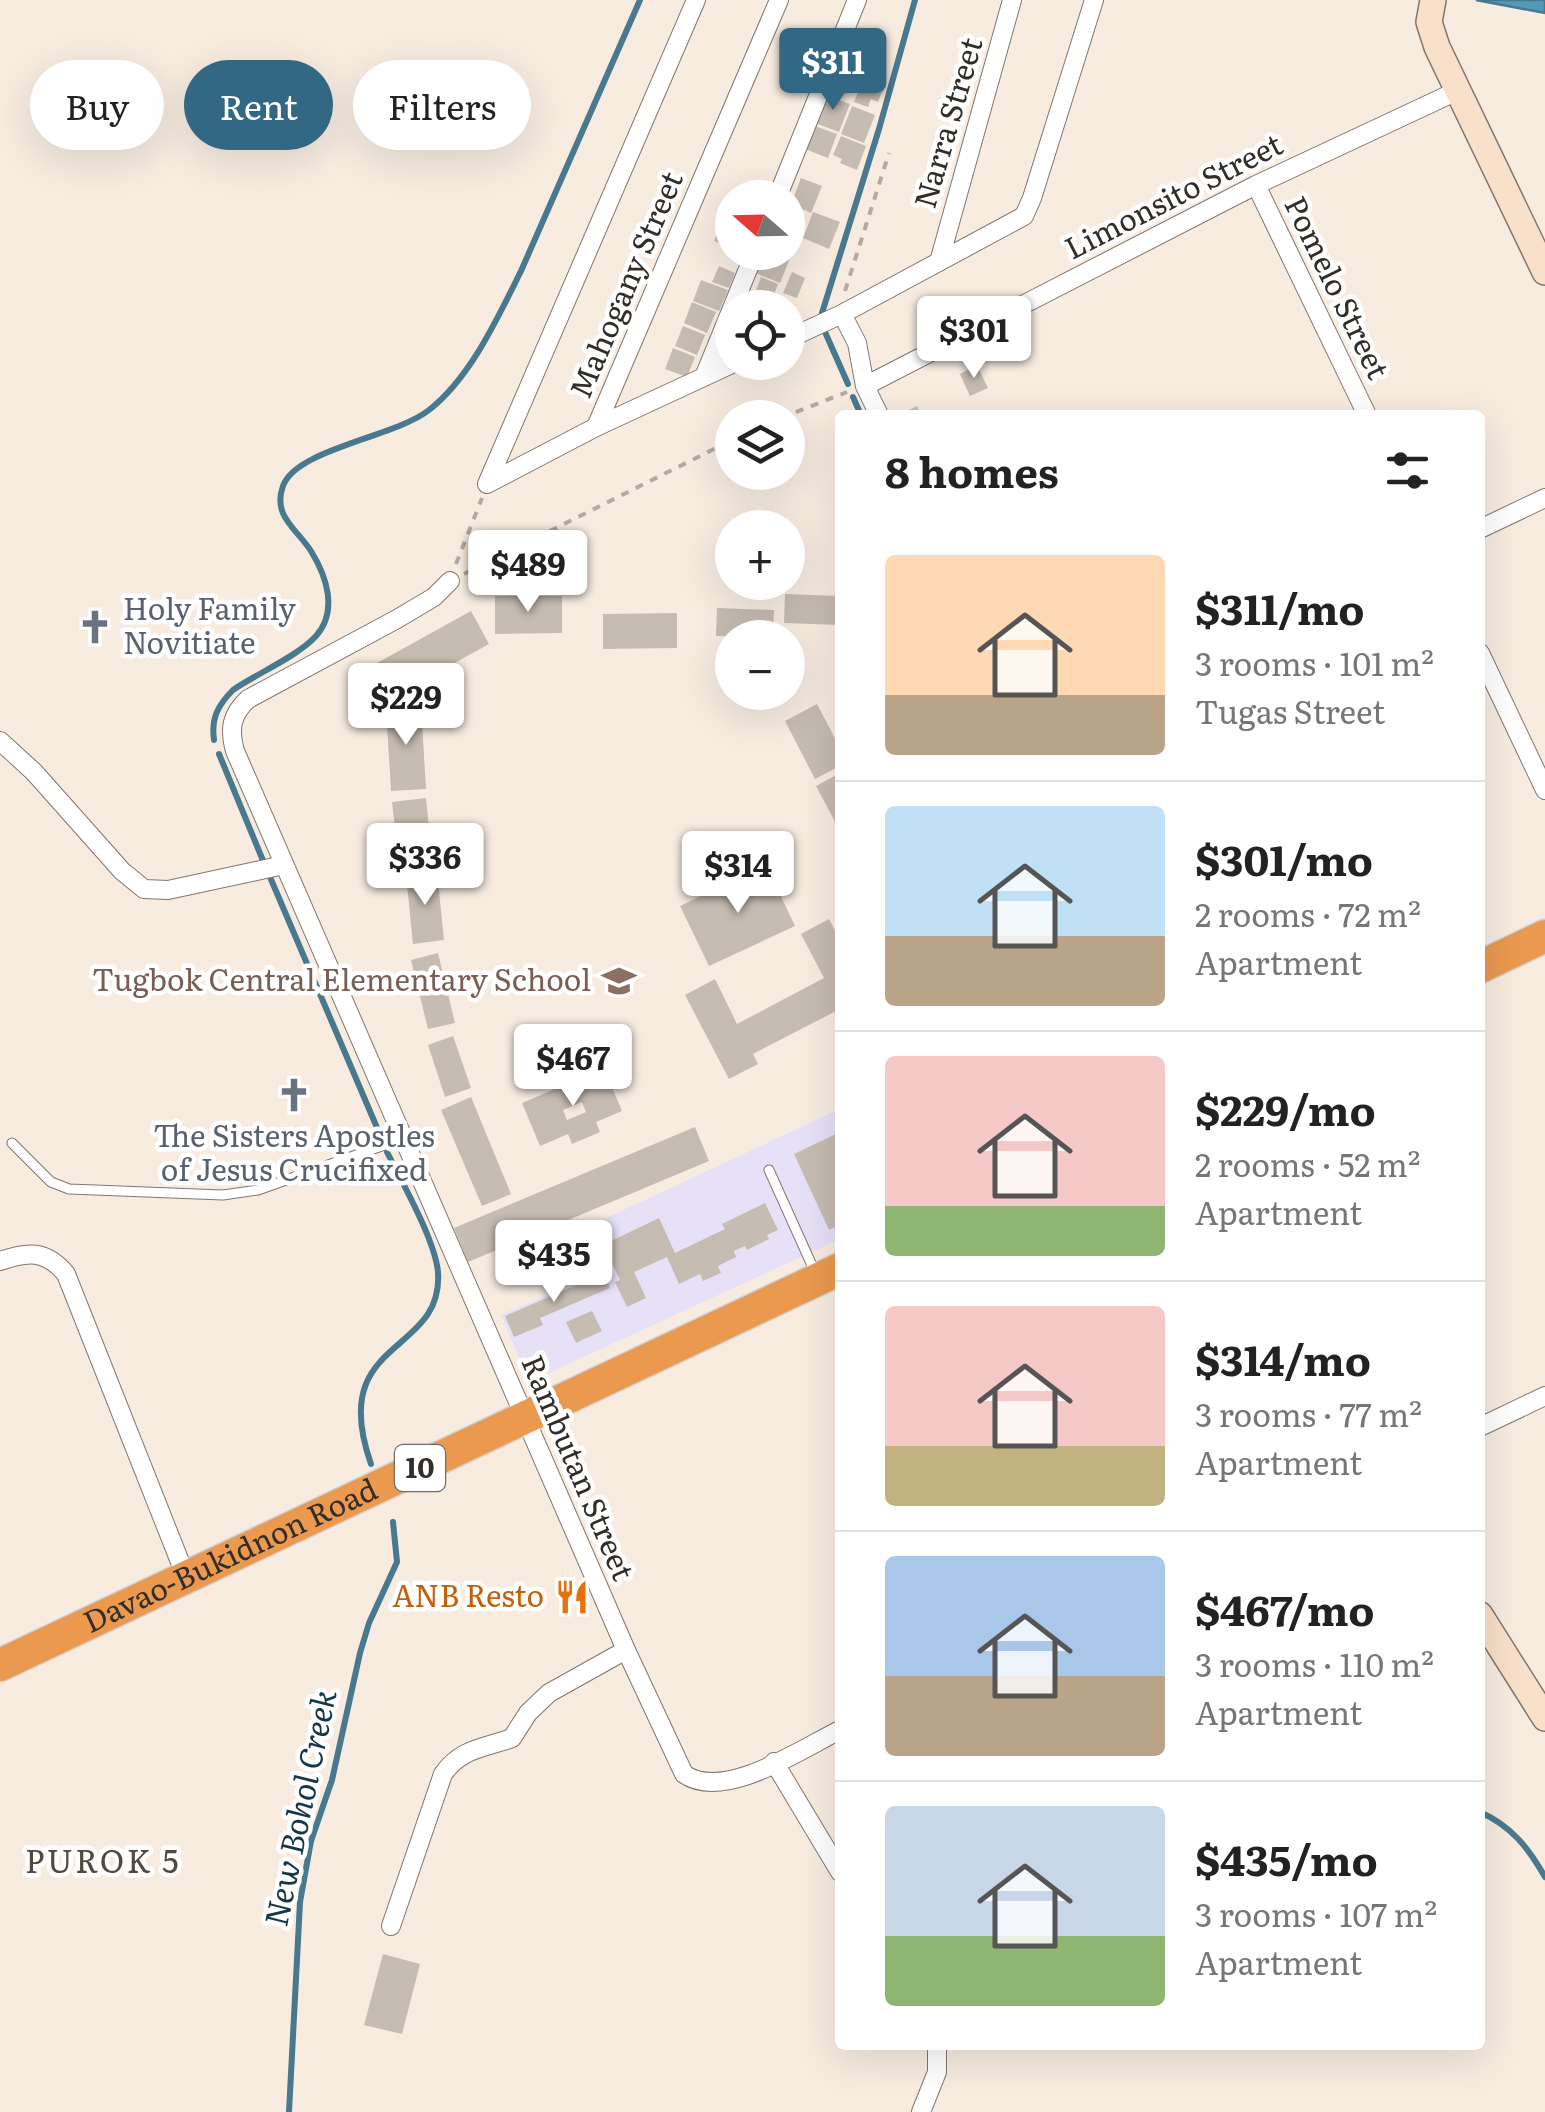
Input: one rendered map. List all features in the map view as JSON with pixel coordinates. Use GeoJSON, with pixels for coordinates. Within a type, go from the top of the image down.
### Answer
{"type":"FeatureCollection","features":[{"type":"Feature","properties":{"kind":"highway"},"geometry":{"type":"LineString","coordinates":[[1485,964],[1545,936]]}},
{"type":"Feature","properties":{"kind":"highway","name":"Davao-Bukidnon Road"},"geometry":{"type":"LineString","coordinates":[[0,1666],[829,1274]]}},
{"type":"Feature","properties":{"kind":"street"},"geometry":{"type":"LineString","coordinates":[[487,484],[696,0]]}},
{"type":"Feature","properties":{"kind":"street","name":"Mahogany Street"},"geometry":{"type":"LineString","coordinates":[[596,427],[780,0]]}},
{"type":"Feature","properties":{"kind":"street"},"geometry":{"type":"LineString","coordinates":[[784,180],[857,0]]}},
{"type":"Feature","properties":{"kind":"street","name":"Narra Street"},"geometry":{"type":"LineString","coordinates":[[939,262],[1012,0]]}},
{"type":"Feature","properties":{"kind":"street"},"geometry":{"type":"LineString","coordinates":[[805,331],[1024,216],[1094,0]]}},
{"type":"Feature","properties":{"kind":"street"},"geometry":{"type":"LineString","coordinates":[[1432,0],[1432,34],[1545,272]]}},
{"type":"Feature","properties":{"kind":"street","name":"Limonsito Street"},"geometry":{"type":"LineString","coordinates":[[857,389],[1256,185],[1458,90]]}},
{"type":"Feature","properties":{"kind":"street","name":"Pomelo Street"},"geometry":{"type":"LineString","coordinates":[[1256,185],[1364,410]]}},
{"type":"Feature","properties":{"kind":"street"},"geometry":{"type":"LineString","coordinates":[[704,377],[748,270]]}},
{"type":"Feature","properties":{"kind":"street"},"geometry":{"type":"LineString","coordinates":[[842,314],[861,354],[857,389],[875,410]]}},
{"type":"Feature","properties":{"kind":"street"},"geometry":{"type":"LineString","coordinates":[[487,484],[596,427],[715,372]]}},
{"type":"Feature","properties":{"kind":"street"},"geometry":{"type":"LineString","coordinates":[[1485,527],[1545,498]]}},
{"type":"Feature","properties":{"kind":"street","name":"Rambutan Street"},"geometry":{"type":"LineString","coordinates":[[450,581],[421,605],[248,699],[233,717],[230,728],[235,752],[626,1650],[684,1774],[707,1783],[736,1779],[774,1762]]}},
{"type":"Feature","properties":{"kind":"street"},"geometry":{"type":"LineString","coordinates":[[1485,664],[1545,790]]}},
{"type":"Feature","properties":{"kind":"street"},"geometry":{"type":"LineString","coordinates":[[0,741],[34,772],[122,871],[144,889],[168,890],[284,865]]}},
{"type":"Feature","properties":{"kind":"street"},"geometry":{"type":"LineString","coordinates":[[0,1261],[26,1253],[38,1254],[49,1258],[66,1274],[186,1577]]}},
{"type":"Feature","properties":{"kind":"street"},"geometry":{"type":"LineString","coordinates":[[1485,1425],[1545,1396]]}},
{"type":"Feature","properties":{"kind":"street"},"geometry":{"type":"LineString","coordinates":[[1485,1623],[1545,1718]]}},
{"type":"Feature","properties":{"kind":"street"},"geometry":{"type":"LineString","coordinates":[[391,1926],[443,1774],[452,1762],[461,1754],[512,1738],[528,1713],[549,1693],[626,1650]]}},
{"type":"Feature","properties":{"kind":"street"},"geometry":{"type":"LineString","coordinates":[[835,1732],[774,1762],[835,1864]]}},
{"type":"Feature","properties":{"kind":"street"},"geometry":{"type":"LineString","coordinates":[[921,2112],[936,2072],[937,2050]]}},
{"type":"Feature","properties":{"kind":"lane"},"geometry":{"type":"LineString","coordinates":[[12,1143],[51,1182],[68,1190],[222,1195],[258,1190],[404,1138]]}},
{"type":"Feature","properties":{"kind":"lane"},"geometry":{"type":"LineString","coordinates":[[770,1170],[829,1274]]}},
{"type":"Feature","properties":{"kind":"path"},"geometry":{"type":"LineString","coordinates":[[842,314],[846,283],[888,153]]}},
{"type":"Feature","properties":{"kind":"path"},"geometry":{"type":"LineString","coordinates":[[805,409],[857,389]]}},
{"type":"Feature","properties":{"kind":"path"},"geometry":{"type":"LineString","coordinates":[[473,570],[715,449]]}},
{"type":"Feature","properties":{"kind":"path"},"geometry":{"type":"LineString","coordinates":[[450,581],[487,484]]}},
{"type":"Feature","properties":{"kind":"shaded area"},"geometry":{"type":"Polygon","coordinates":[[[835,1111],[835,1241],[529,1382],[501,1315],[606,1270],[589,1226],[835,1111]]]}},
{"type":"Feature","properties":{"kind":"water"},"geometry":{"type":"Polygon","coordinates":[[[1476,0],[1545,0],[1545,13],[1476,0]]]}},
{"type":"Feature","properties":{"kind":"building"},"geometry":{"type":"Polygon","coordinates":[[[847,42],[870,51],[856,86],[833,76],[847,42]]]}},
{"type":"Feature","properties":{"kind":"building"},"geometry":{"type":"Polygon","coordinates":[[[866,73],[886,81],[878,102],[871,99],[868,107],[854,102],[866,73]]]}},
{"type":"Feature","properties":{"kind":"building"},"geometry":{"type":"Polygon","coordinates":[[[826,95],[850,104],[839,132],[815,123],[826,95]]]}},
{"type":"Feature","properties":{"kind":"building"},"geometry":{"type":"Polygon","coordinates":[[[852,106],[875,115],[864,143],[841,134],[852,106]]]}},
{"type":"Feature","properties":{"kind":"building"},"geometry":{"type":"Polygon","coordinates":[[[815,126],[837,134],[828,158],[805,149],[815,126]]]}},
{"type":"Feature","properties":{"kind":"building"},"geometry":{"type":"Polygon","coordinates":[[[841,136],[866,146],[857,170],[840,163],[842,159],[833,155],[841,136]]]}},
{"type":"Feature","properties":{"kind":"building"},"geometry":{"type":"Polygon","coordinates":[[[801,178],[822,186],[811,213],[805,210],[805,180],[801,178]]]}},
{"type":"Feature","properties":{"kind":"building"},"geometry":{"type":"Polygon","coordinates":[[[813,212],[840,222],[829,249],[805,239],[813,212]]]}},
{"type":"Feature","properties":{"kind":"building"},"geometry":{"type":"Polygon","coordinates":[[[717,270],[735,273],[729,288],[712,282],[717,270]]]}},
{"type":"Feature","properties":{"kind":"building"},"geometry":{"type":"Polygon","coordinates":[[[754,270],[785,270],[780,283],[754,270]]]}},
{"type":"Feature","properties":{"kind":"building"},"geometry":{"type":"Polygon","coordinates":[[[792,272],[805,278],[800,290],[784,290],[792,272]]]}},
{"type":"Feature","properties":{"kind":"building"},"geometry":{"type":"Polygon","coordinates":[[[761,277],[778,284],[776,290],[756,290],[761,277]]]}},
{"type":"Feature","properties":{"kind":"building"},"geometry":{"type":"Polygon","coordinates":[[[701,280],[728,290],[715,290],[715,309],[693,301],[701,280]]]}},
{"type":"Feature","properties":{"kind":"building"},"geometry":{"type":"Polygon","coordinates":[[[692,302],[715,312],[707,333],[684,323],[692,302]]]}},
{"type":"Feature","properties":{"kind":"building"},"geometry":{"type":"Polygon","coordinates":[[[683,326],[705,335],[697,355],[675,346],[683,326]]]}},
{"type":"Feature","properties":{"kind":"building"},"geometry":{"type":"Polygon","coordinates":[[[673,348],[695,357],[687,377],[665,369],[673,348]]]}},
{"type":"Feature","properties":{"kind":"building"},"geometry":{"type":"Polygon","coordinates":[[[977,365],[988,388],[970,396],[960,374],[977,365]]]}},
{"type":"Feature","properties":{"kind":"building"},"geometry":{"type":"Polygon","coordinates":[[[805,595],[835,596],[835,625],[784,620],[785,600],[805,600],[805,595]]]}},
{"type":"Feature","properties":{"kind":"building"},"geometry":{"type":"Polygon","coordinates":[[[495,596],[562,596],[562,633],[495,634],[495,596]]]}},
{"type":"Feature","properties":{"kind":"building"},"geometry":{"type":"Polygon","coordinates":[[[717,608],[774,610],[774,620],[717,620],[717,608]]]}},
{"type":"Feature","properties":{"kind":"building"},"geometry":{"type":"Polygon","coordinates":[[[471,611],[489,644],[395,696],[377,663],[471,611]]]}},
{"type":"Feature","properties":{"kind":"building"},"geometry":{"type":"Polygon","coordinates":[[[677,613],[677,648],[603,649],[603,614],[677,613]]]}},
{"type":"Feature","properties":{"kind":"building"},"geometry":{"type":"Polygon","coordinates":[[[817,704],[835,738],[835,769],[815,779],[785,721],[817,704]]]}},
{"type":"Feature","properties":{"kind":"building"},"geometry":{"type":"Polygon","coordinates":[[[421,706],[426,789],[391,791],[386,708],[421,706]]]}},
{"type":"Feature","properties":{"kind":"building"},"geometry":{"type":"Polygon","coordinates":[[[835,776],[835,822],[816,786],[835,776]]]}},
{"type":"Feature","properties":{"kind":"building"},"geometry":{"type":"Polygon","coordinates":[[[426,798],[433,867],[400,871],[392,802],[426,798]]]}},
{"type":"Feature","properties":{"kind":"building"},"geometry":{"type":"Polygon","coordinates":[[[766,865],[795,926],[709,966],[680,906],[766,865]]]}},
{"type":"Feature","properties":{"kind":"building"},"geometry":{"type":"Polygon","coordinates":[[[437,872],[444,940],[413,944],[406,875],[437,872]]]}},
{"type":"Feature","properties":{"kind":"building"},"geometry":{"type":"Polygon","coordinates":[[[829,919],[835,930],[835,1012],[753,1054],[758,1064],[729,1079],[685,995],[715,979],[737,1024],[824,978],[801,934],[829,919]]]}},
{"type":"Feature","properties":{"kind":"building"},"geometry":{"type":"Polygon","coordinates":[[[438,953],[455,1023],[428,1029],[411,960],[438,953]]]}},
{"type":"Feature","properties":{"kind":"building"},"geometry":{"type":"Polygon","coordinates":[[[453,1036],[471,1088],[445,1097],[428,1045],[453,1036]]]}},
{"type":"Feature","properties":{"kind":"building"},"geometry":{"type":"Polygon","coordinates":[[[604,1068],[622,1111],[596,1122],[600,1132],[572,1144],[568,1134],[540,1146],[522,1103],[604,1068]],[[582,1102],[563,1110],[567,1120],[586,1112],[582,1102]]]}},
{"type":"Feature","properties":{"kind":"building"},"geometry":{"type":"Polygon","coordinates":[[[471,1097],[511,1194],[482,1206],[441,1110],[471,1097]]]}},
{"type":"Feature","properties":{"kind":"building"},"geometry":{"type":"Polygon","coordinates":[[[695,1127],[709,1161],[468,1262],[454,1228],[695,1127]]]}},
{"type":"Feature","properties":{"kind":"building"},"geometry":{"type":"Polygon","coordinates":[[[835,1134],[835,1227],[829,1230],[794,1154],[835,1134]]]}},
{"type":"Feature","properties":{"kind":"building"},"geometry":{"type":"Polygon","coordinates":[[[765,1203],[778,1230],[767,1235],[769,1239],[747,1250],[745,1246],[734,1251],[736,1257],[718,1266],[721,1273],[703,1281],[700,1274],[679,1284],[667,1257],[634,1272],[646,1298],[627,1307],[615,1282],[620,1280],[603,1245],[659,1218],[675,1253],[725,1229],[722,1224],[765,1203]]]}},
{"type":"Feature","properties":{"kind":"building"},"geometry":{"type":"Polygon","coordinates":[[[604,1273],[610,1288],[540,1318],[543,1325],[514,1337],[505,1316],[604,1273]]]}},
{"type":"Feature","properties":{"kind":"building"},"geometry":{"type":"Polygon","coordinates":[[[592,1311],[602,1331],[576,1343],[566,1322],[592,1311]]]}},
{"type":"Feature","properties":{"kind":"building"},"geometry":{"type":"Polygon","coordinates":[[[383,1954],[420,1964],[402,2034],[364,2025],[383,1954]]]}},
{"type":"Feature","properties":{"kind":"waterway","name":"New Bohol Creek"},"geometry":{"type":"LineString","coordinates":[[214,740],[215,718],[233,690],[308,643],[327,616],[328,594],[322,572],[283,514],[283,486],[307,462],[429,410],[471,364],[521,271],[640,0]]}},
{"type":"Feature","properties":{"kind":"waterway"},"geometry":{"type":"LineString","coordinates":[[822,313],[915,0]]}},
{"type":"Feature","properties":{"kind":"waterway"},"geometry":{"type":"LineString","coordinates":[[825,332],[848,384]]}},
{"type":"Feature","properties":{"kind":"waterway"},"geometry":{"type":"LineString","coordinates":[[853,397],[859,410]]}},
{"type":"Feature","properties":{"kind":"waterway","name":"New Bohol Creek"},"geometry":{"type":"LineString","coordinates":[[219,754],[264,863]]}},
{"type":"Feature","properties":{"kind":"waterway","name":"New Bohol Creek"},"geometry":{"type":"LineString","coordinates":[[270,877],[381,1137]]}},
{"type":"Feature","properties":{"kind":"waterway","name":"New Bohol Creek"},"geometry":{"type":"LineString","coordinates":[[371,1464],[361,1422],[363,1392],[374,1369],[424,1320],[435,1299],[438,1272],[424,1228],[387,1152]]}},
{"type":"Feature","properties":{"kind":"waterway","name":"New Bohol Creek"},"geometry":{"type":"LineString","coordinates":[[289,2112],[300,1902],[311,1841],[332,1780],[360,1653],[397,1562],[393,1522]]}},
{"type":"Feature","properties":{"kind":"waterway"},"geometry":{"type":"LineString","coordinates":[[1485,1815],[1518,1838],[1545,1877]]}},
{"type":"Feature","properties":{"kind":"place","name":"Holy Family Novitiate"},"geometry":{"type":"Point","coordinates":[95,627]}},
{"type":"Feature","properties":{"kind":"place","name":"Tugbok Central Elementary School"},"geometry":{"type":"Point","coordinates":[619,981]}},
{"type":"Feature","properties":{"kind":"place","name":"The Sisters Apostles of Jesus Crucifixed"},"geometry":{"type":"Point","coordinates":[294,1095]}},
{"type":"Feature","properties":{"kind":"place","name":"ANB Resto"},"geometry":{"type":"Point","coordinates":[572,1597]}},
{"type":"Feature","properties":{"kind":"district","name":"PUROK 5"},"geometry":{"type":"Point","coordinates":[103,1862]}}]}
